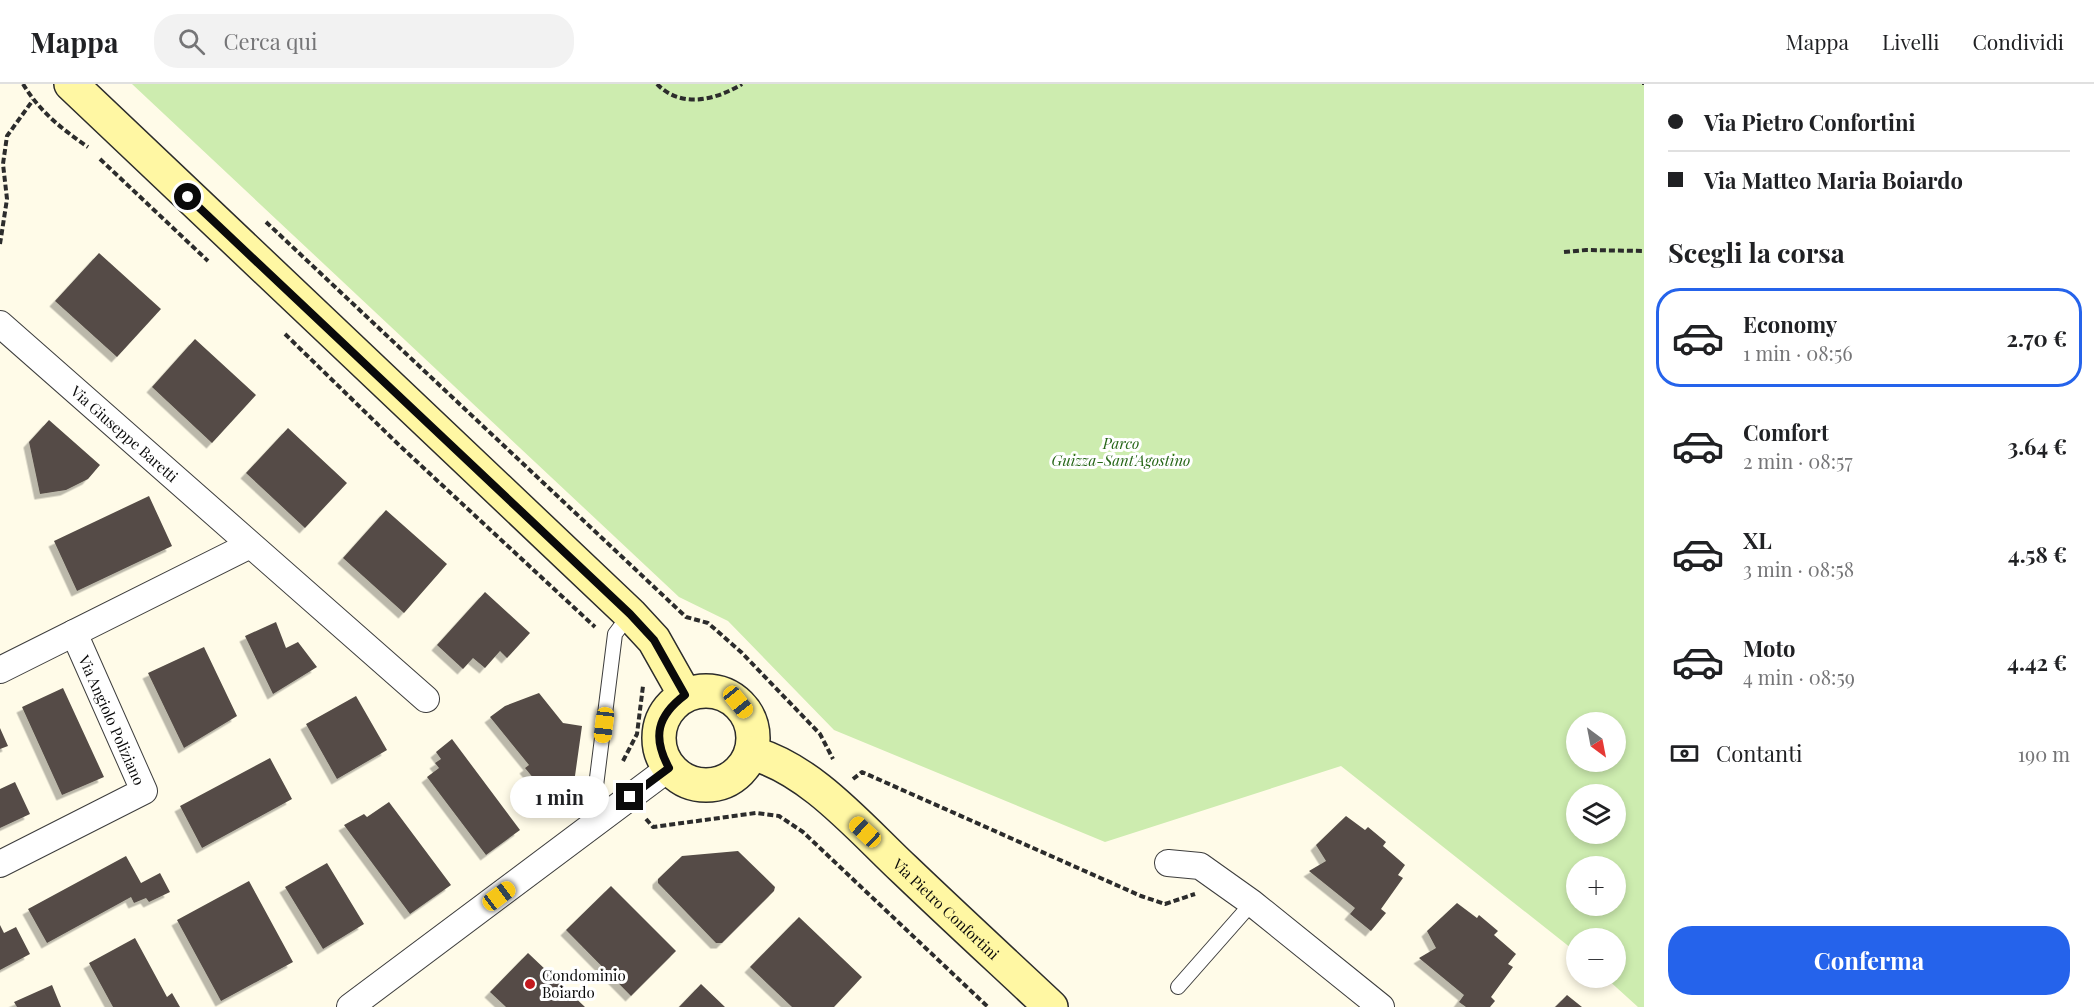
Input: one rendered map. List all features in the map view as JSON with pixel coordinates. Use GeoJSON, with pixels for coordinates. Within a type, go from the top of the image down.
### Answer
{"type":"FeatureCollection","features":[{"type":"Feature","properties":{"kind":"main road"},"geometry":{"type":"LineString","coordinates":[[71,84],[623,624],[654,640],[685,695]]}},
{"type":"Feature","properties":{"kind":"main road"},"geometry":{"type":"LineString","coordinates":[[699,691],[726,694],[738,702],[752,726],[754,740],[751,753],[734,776],[721,783],[693,784],[669,768],[661,753],[658,736],[662,719],[672,705],[685,695],[699,691]]}},
{"type":"Feature","properties":{"kind":"main road","name":"Via Pietro Confortini"},"geometry":{"type":"LineString","coordinates":[[751,753],[781,764],[831,801],[1051,1007]]}},
{"type":"Feature","properties":{"kind":"street","name":"Via Giuseppe Baretti"},"geometry":{"type":"LineString","coordinates":[[0,324],[426,699]]}},
{"type":"Feature","properties":{"kind":"street"},"geometry":{"type":"LineString","coordinates":[[0,670],[250,545]]}},
{"type":"Feature","properties":{"kind":"street","name":"Via Angiolo Poliziano"},"geometry":{"type":"LineString","coordinates":[[0,864],[144,791],[74,633]]}},
{"type":"Feature","properties":{"kind":"street"},"geometry":{"type":"LineString","coordinates":[[352,1007],[669,768]]}},
{"type":"Feature","properties":{"kind":"street"},"geometry":{"type":"LineString","coordinates":[[1168,863],[1200,866],[1252,903],[1381,1007]]}},
{"type":"Feature","properties":{"kind":"lane"},"geometry":{"type":"LineString","coordinates":[[608,813],[595,794],[623,624]]}},
{"type":"Feature","properties":{"kind":"lane"},"geometry":{"type":"LineString","coordinates":[[1178,987],[1252,903]]}},
{"type":"Feature","properties":{"kind":"path"},"geometry":{"type":"LineString","coordinates":[[23,84],[33,100],[65,132],[88,146],[213,266]]}},
{"type":"Feature","properties":{"kind":"path"},"geometry":{"type":"LineString","coordinates":[[657,84],[665,92],[684,99],[704,100],[722,96],[742,84]]}},
{"type":"Feature","properties":{"kind":"path"},"geometry":{"type":"LineString","coordinates":[[0,244],[7,199],[3,164],[8,136],[33,100]]}},
{"type":"Feature","properties":{"kind":"path"},"geometry":{"type":"LineString","coordinates":[[265,221],[686,617],[708,623],[741,652],[820,734],[836,765]]}},
{"type":"Feature","properties":{"kind":"path"},"geometry":{"type":"LineString","coordinates":[[1564,252],[1644,251]]}},
{"type":"Feature","properties":{"kind":"path"},"geometry":{"type":"LineString","coordinates":[[281,330],[592,627],[605,628],[623,624]]}},
{"type":"Feature","properties":{"kind":"path"},"geometry":{"type":"LineString","coordinates":[[619,768],[637,734],[644,696],[643,680]]}},
{"type":"Feature","properties":{"kind":"path"},"geometry":{"type":"LineString","coordinates":[[846,785],[862,772],[1141,896],[1165,904],[1186,899],[1202,891]]}},
{"type":"Feature","properties":{"kind":"path"},"geometry":{"type":"LineString","coordinates":[[652,827],[756,813],[778,816],[803,832],[988,1007]]}},
{"type":"Feature","properties":{"kind":"green space","name":"Parco Guizza-Sant'Agostino"},"geometry":{"type":"Polygon","coordinates":[[[132,84],[1644,84],[1644,1007],[1638,1007],[1617,988],[1626,988],[1626,928],[1566,928],[1566,944],[1341,766],[1105,842],[834,730],[728,621],[679,597],[132,84]]]}},
{"type":"Feature","properties":{"kind":"building"},"geometry":{"type":"Polygon","coordinates":[[[99,253],[161,309],[117,357],[55,301],[99,253]]]}},
{"type":"Feature","properties":{"kind":"building"},"geometry":{"type":"Polygon","coordinates":[[[195,339],[256,395],[212,443],[152,387],[195,339]]]}},
{"type":"Feature","properties":{"kind":"building"},"geometry":{"type":"Polygon","coordinates":[[[49,420],[100,465],[88,479],[66,490],[40,494],[29,442],[49,420]]]}},
{"type":"Feature","properties":{"kind":"building"},"geometry":{"type":"Polygon","coordinates":[[[288,428],[347,483],[305,528],[246,473],[288,428]]]}},
{"type":"Feature","properties":{"kind":"building"},"geometry":{"type":"Polygon","coordinates":[[[149,496],[172,546],[77,591],[54,541],[149,496]]]}},
{"type":"Feature","properties":{"kind":"building"},"geometry":{"type":"Polygon","coordinates":[[[386,510],[447,564],[404,613],[343,558],[386,510]]]}},
{"type":"Feature","properties":{"kind":"building"},"geometry":{"type":"Polygon","coordinates":[[[485,592],[530,633],[507,658],[500,651],[485,668],[473,658],[463,669],[437,645],[485,592]]]}},
{"type":"Feature","properties":{"kind":"building"},"geometry":{"type":"Polygon","coordinates":[[[276,622],[286,648],[298,642],[317,667],[273,694],[245,636],[276,622]]]}},
{"type":"Feature","properties":{"kind":"building"},"geometry":{"type":"Polygon","coordinates":[[[204,647],[237,716],[184,748],[148,673],[204,647]]]}},
{"type":"Feature","properties":{"kind":"building"},"geometry":{"type":"Polygon","coordinates":[[[63,688],[104,777],[62,795],[22,707],[63,688]]]}},
{"type":"Feature","properties":{"kind":"building"},"geometry":{"type":"Polygon","coordinates":[[[539,693],[563,723],[582,726],[574,783],[553,802],[525,768],[529,765],[490,717],[505,706],[539,693]]]}},
{"type":"Feature","properties":{"kind":"building"},"geometry":{"type":"Polygon","coordinates":[[[356,696],[387,750],[337,779],[306,724],[356,696]]]}},
{"type":"Feature","properties":{"kind":"building"},"geometry":{"type":"Polygon","coordinates":[[[0,728],[8,746],[0,749],[0,728]]]}},
{"type":"Feature","properties":{"kind":"building"},"geometry":{"type":"Polygon","coordinates":[[[452,739],[520,830],[486,855],[427,777],[439,768],[435,763],[441,759],[436,752],[452,739]]]}},
{"type":"Feature","properties":{"kind":"building"},"geometry":{"type":"Polygon","coordinates":[[[270,758],[292,799],[202,848],[180,806],[270,758]]]}},
{"type":"Feature","properties":{"kind":"building"},"geometry":{"type":"Polygon","coordinates":[[[15,782],[30,814],[0,828],[0,789],[15,782]]]}},
{"type":"Feature","properties":{"kind":"building"},"geometry":{"type":"Polygon","coordinates":[[[389,802],[451,885],[410,914],[344,825],[364,814],[367,817],[389,802]]]}},
{"type":"Feature","properties":{"kind":"building"},"geometry":{"type":"Polygon","coordinates":[[[1346,816],[1365,830],[1368,827],[1386,842],[1383,846],[1405,865],[1398,875],[1403,878],[1381,909],[1386,913],[1371,931],[1350,914],[1355,908],[1309,871],[1326,861],[1316,845],[1346,816]]]}},
{"type":"Feature","properties":{"kind":"building"},"geometry":{"type":"Polygon","coordinates":[[[738,851],[775,887],[774,891],[722,943],[716,943],[658,883],[658,879],[682,856],[738,851]]]}},
{"type":"Feature","properties":{"kind":"building"},"geometry":{"type":"Polygon","coordinates":[[[126,856],[141,883],[160,873],[170,892],[149,902],[146,898],[134,903],[131,897],[47,943],[28,909],[126,856]]]}},
{"type":"Feature","properties":{"kind":"building"},"geometry":{"type":"Polygon","coordinates":[[[327,863],[364,924],[323,949],[285,887],[327,863]]]}},
{"type":"Feature","properties":{"kind":"building"},"geometry":{"type":"Polygon","coordinates":[[[249,881],[293,962],[221,1001],[177,920],[249,881]]]}},
{"type":"Feature","properties":{"kind":"building"},"geometry":{"type":"Polygon","coordinates":[[[611,886],[676,951],[631,996],[566,930],[611,886]]]}},
{"type":"Feature","properties":{"kind":"building"},"geometry":{"type":"Polygon","coordinates":[[[1457,903],[1477,918],[1479,915],[1498,931],[1494,935],[1516,954],[1508,964],[1513,967],[1491,997],[1495,1001],[1490,1007],[1466,1007],[1459,1002],[1464,995],[1419,958],[1436,948],[1427,931],[1457,903]]]}},
{"type":"Feature","properties":{"kind":"building"},"geometry":{"type":"Polygon","coordinates":[[[799,917],[862,977],[834,1007],[792,1007],[750,967],[799,917]]]}},
{"type":"Feature","properties":{"kind":"building"},"geometry":{"type":"Polygon","coordinates":[[[0,925],[4,933],[16,927],[30,954],[0,970],[0,925]]]}},
{"type":"Feature","properties":{"kind":"building"},"geometry":{"type":"Polygon","coordinates":[[[135,938],[167,997],[172,993],[180,1007],[113,1007],[89,963],[135,938]]]}},
{"type":"Feature","properties":{"kind":"building","name":"Condominio Boiardo"},"geometry":{"type":"Polygon","coordinates":[[[528,953],[585,1007],[506,1007],[490,992],[528,953]]]}},
{"type":"Feature","properties":{"kind":"building"},"geometry":{"type":"Polygon","coordinates":[[[701,984],[725,1007],[679,1007],[701,984]]]}},
{"type":"Feature","properties":{"kind":"building"},"geometry":{"type":"Polygon","coordinates":[[[52,985],[61,1007],[17,1007],[14,1002],[52,985]]]}},
{"type":"Feature","properties":{"kind":"building"},"geometry":{"type":"Polygon","coordinates":[[[1567,995],[1582,1007],[1555,1007],[1567,995]]]}},
{"type":"Feature","properties":{"kind":"place","name":"Condominio Boiardo"},"geometry":{"type":"Point","coordinates":[530,984]}},
{"type":"Feature","properties":{"kind":"route"},"geometry":{"type":"LineString","coordinates":[[188,197],[630,614],[654,640],[678,678],[685,695],[672,705],[662,719],[658,736],[661,753],[669,768],[630,797]]}}]}
